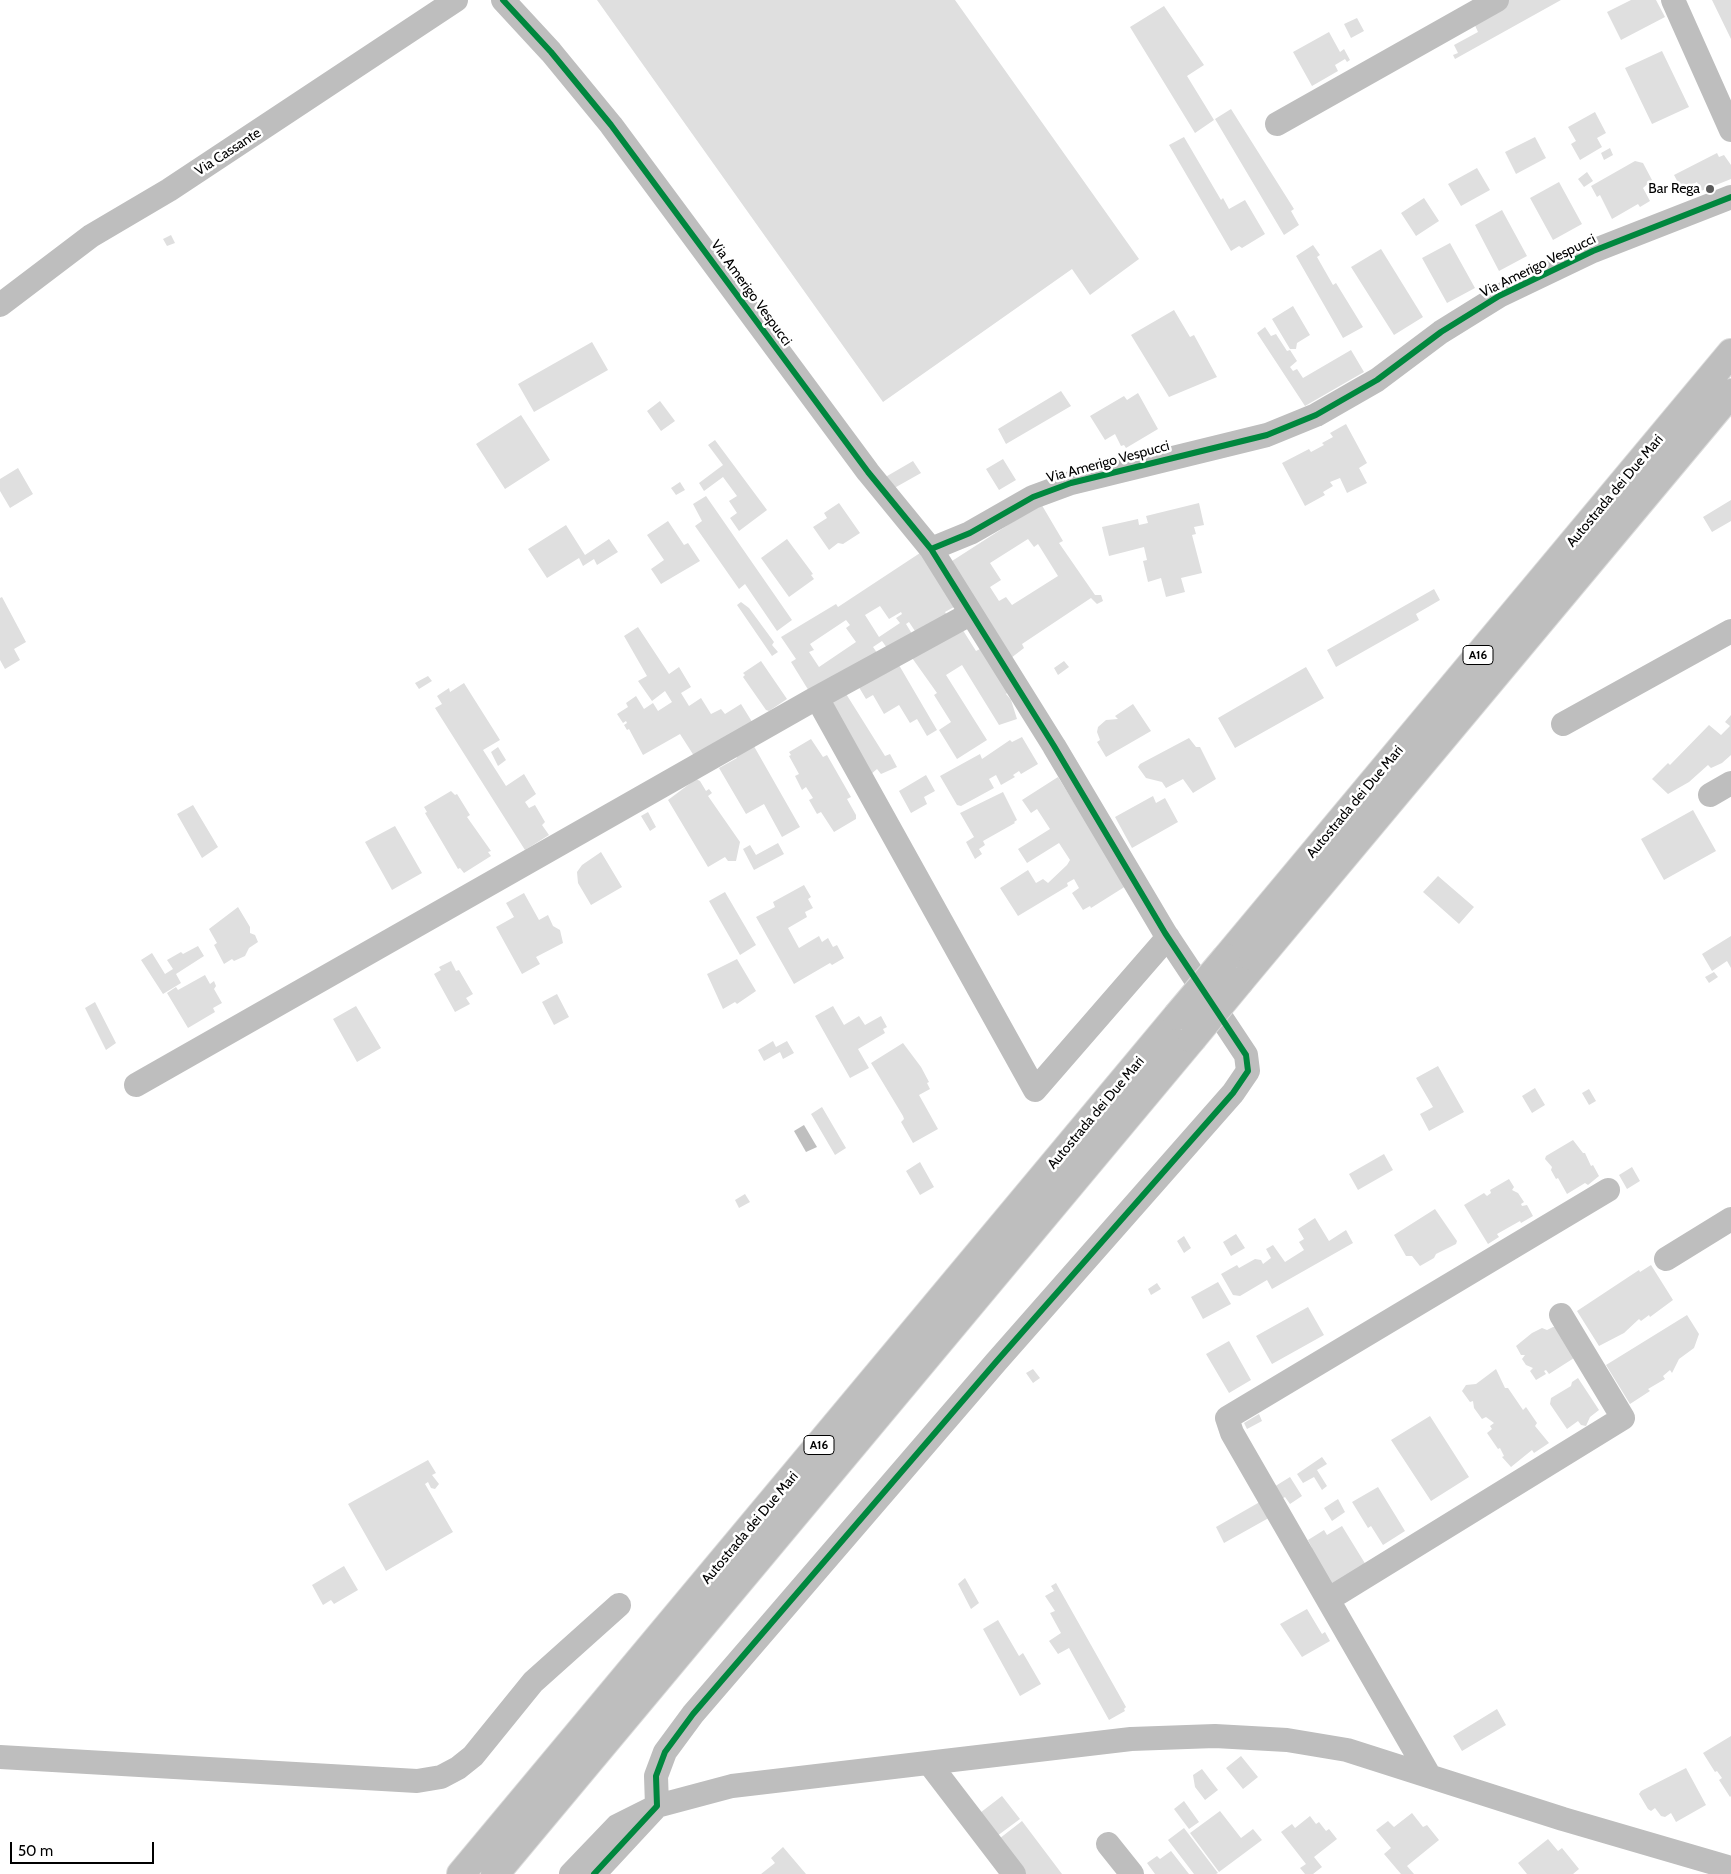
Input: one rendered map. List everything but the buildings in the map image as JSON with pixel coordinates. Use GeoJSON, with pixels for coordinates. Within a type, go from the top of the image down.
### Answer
{"type":"FeatureCollection","features":[{"type":"Feature","properties":{"kind":"highway","name":"Autostrada dei Due Mari"},"geometry":{"type":"LineString","coordinates":[[461,1874],[1731,353]]}},
{"type":"Feature","properties":{"kind":"highway","name":"Autostrada dei Due Mari"},"geometry":{"type":"LineString","coordinates":[[494,1874],[1731,393]]}},
{"type":"Feature","properties":{"kind":"street","name":"Via Cassante"},"geometry":{"type":"LineString","coordinates":[[0,305],[91,236],[169,190],[456,0]]}},
{"type":"Feature","properties":{"kind":"street","name":"Via Amerigo Vespucci"},"geometry":{"type":"LineString","coordinates":[[503,0],[551,52],[611,125],[868,472],[931,549],[970,534],[1033,497],[1071,482],[1267,434],[1316,415],[1376,380],[1441,332],[1500,296],[1593,251],[1731,197]]}},
{"type":"Feature","properties":{"kind":"street"},"geometry":{"type":"LineString","coordinates":[[1277,124],[1497,0]]}},
{"type":"Feature","properties":{"kind":"street"},"geometry":{"type":"LineString","coordinates":[[1673,0],[1731,130]]}},
{"type":"Feature","properties":{"kind":"street"},"geometry":{"type":"LineString","coordinates":[[594,1874],[657,1806],[656,1776],[665,1752],[693,1714],[996,1362],[1233,1093],[1248,1071],[1246,1055],[1168,937],[1054,746],[931,549]]}},
{"type":"Feature","properties":{"kind":"street"},"geometry":{"type":"LineString","coordinates":[[136,1085],[817,698],[970,614]]}},
{"type":"Feature","properties":{"kind":"street"},"geometry":{"type":"LineString","coordinates":[[1563,724],[1731,631]]}},
{"type":"Feature","properties":{"kind":"street"},"geometry":{"type":"LineString","coordinates":[[817,698],[1035,1090],[1168,937]]}},
{"type":"Feature","properties":{"kind":"street"},"geometry":{"type":"LineString","coordinates":[[1710,795],[1731,783]]}},
{"type":"Feature","properties":{"kind":"street"},"geometry":{"type":"LineString","coordinates":[[1429,1776],[1232,1433],[1227,1418],[1608,1190]]}},
{"type":"Feature","properties":{"kind":"street"},"geometry":{"type":"LineString","coordinates":[[1666,1259],[1731,1220]]}},
{"type":"Feature","properties":{"kind":"street"},"geometry":{"type":"LineString","coordinates":[[1329,1599],[1622,1418],[1561,1315]]}},
{"type":"Feature","properties":{"kind":"street"},"geometry":{"type":"LineString","coordinates":[[0,1757],[417,1781],[441,1777],[458,1768],[473,1756],[534,1682],[619,1606]]}},
{"type":"Feature","properties":{"kind":"street"},"geometry":{"type":"LineString","coordinates":[[570,1874],[617,1826],[657,1806],[732,1786],[1131,1739],[1215,1736],[1286,1740],[1347,1750],[1563,1819],[1731,1868]]}},
{"type":"Feature","properties":{"kind":"street"},"geometry":{"type":"LineString","coordinates":[[929,1763],[1014,1874]]}},
{"type":"Feature","properties":{"kind":"street"},"geometry":{"type":"LineString","coordinates":[[1108,1844],[1132,1874]]}},
{"type":"Feature","properties":{"kind":"shaded area"},"geometry":{"type":"Polygon","coordinates":[[[804,1125],[817,1147],[806,1152],[794,1131],[804,1125]]]}},
{"type":"Feature","properties":{"kind":"cycle path"},"geometry":{"type":"LineString","coordinates":[[503,0],[551,52],[611,125],[868,472],[931,549],[970,533],[1033,497],[1071,483],[1267,435],[1316,415],[1377,380],[1441,332],[1499,296],[1593,251],[1731,197]]}},
{"type":"Feature","properties":{"kind":"cycle path"},"geometry":{"type":"LineString","coordinates":[[594,1874],[657,1806],[656,1776],[665,1752],[693,1714],[996,1362],[1233,1093],[1248,1071],[1246,1055],[1165,933],[1054,746],[931,549]]}},
{"type":"Feature","properties":{"kind":"place","name":"Bar Rega"},"geometry":{"type":"Point","coordinates":[1710,189]}}]}
